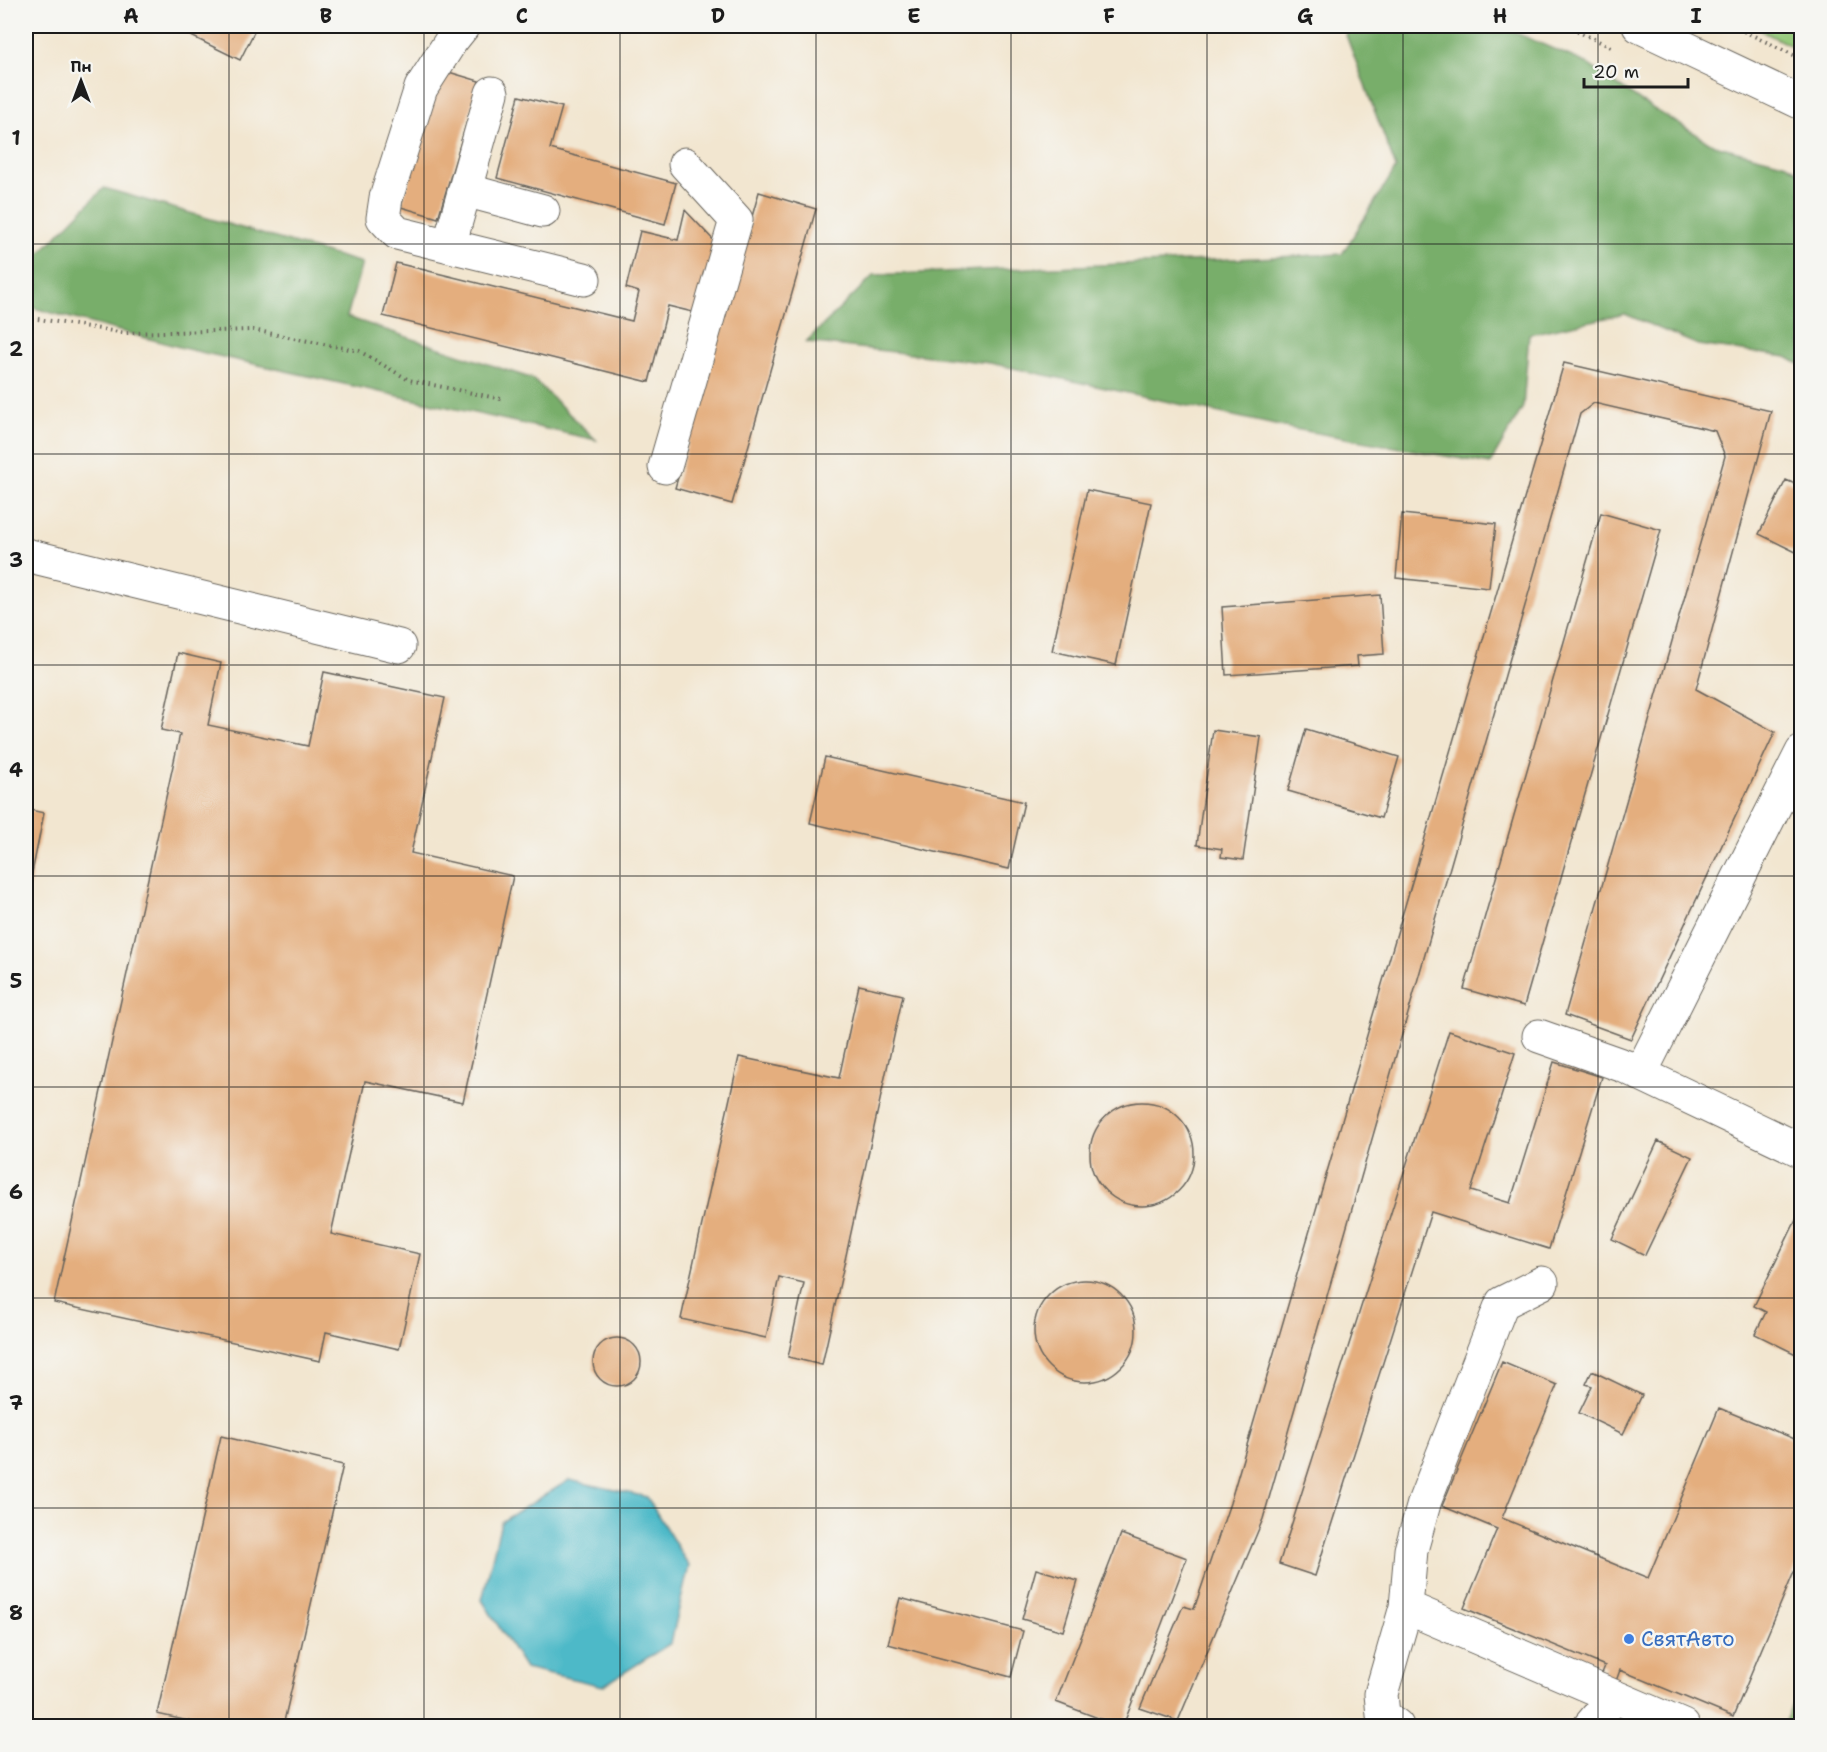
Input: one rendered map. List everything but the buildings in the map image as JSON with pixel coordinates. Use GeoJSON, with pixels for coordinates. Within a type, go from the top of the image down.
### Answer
{"type":"FeatureCollection","features":[{"type":"Feature","properties":{"kind":"street"},"geometry":{"type":"LineString","coordinates":[[463,26],[421,88],[386,198],[383,218],[397,233],[584,279]]}},
{"type":"Feature","properties":{"kind":"street"},"geometry":{"type":"LineString","coordinates":[[1639,26],[1675,33],[1802,103]]}},
{"type":"Feature","properties":{"kind":"street"},"geometry":{"type":"LineString","coordinates":[[449,246],[492,93]]}},
{"type":"Feature","properties":{"kind":"street"},"geometry":{"type":"LineString","coordinates":[[665,466],[736,219],[685,164]]}},
{"type":"Feature","properties":{"kind":"street"},"geometry":{"type":"LineString","coordinates":[[465,190],[543,211]]}},
{"type":"Feature","properties":{"kind":"street"},"geometry":{"type":"LineString","coordinates":[[26,555],[399,646]]}},
{"type":"Feature","properties":{"kind":"street"},"geometry":{"type":"LineString","coordinates":[[1640,1074],[1799,761]]}},
{"type":"Feature","properties":{"kind":"street"},"geometry":{"type":"LineString","coordinates":[[1539,1036],[1640,1074],[1802,1150]]}},
{"type":"Feature","properties":{"kind":"street"},"geometry":{"type":"LineString","coordinates":[[1397,1726],[1383,1714],[1381,1694],[1406,1607],[1411,1550],[1425,1500],[1502,1303],[1542,1283]]}},
{"type":"Feature","properties":{"kind":"street"},"geometry":{"type":"LineString","coordinates":[[1406,1607],[1683,1726]]}},
{"type":"Feature","properties":{"kind":"street"},"geometry":{"type":"LineString","coordinates":[[1590,1726],[1614,1697]]}},
{"type":"Feature","properties":{"kind":"path"},"geometry":{"type":"LineString","coordinates":[[1733,26],[1802,59]]}},
{"type":"Feature","properties":{"kind":"path"},"geometry":{"type":"LineString","coordinates":[[26,317],[125,333],[253,330],[359,351],[409,380],[501,399]]}},
{"type":"Feature","properties":{"kind":"green space"},"geometry":{"type":"Polygon","coordinates":[[[1352,26],[1500,26],[1586,63],[1642,102],[1714,145],[1787,164],[1801,173],[1801,365],[1787,357],[1698,345],[1625,314],[1529,334],[1523,407],[1490,464],[1289,428],[990,363],[806,342],[874,275],[1342,254],[1396,168],[1346,35],[1352,26]]]}},
{"type":"Feature","properties":{"kind":"green space"},"geometry":{"type":"Polygon","coordinates":[[[1752,26],[1801,26],[1801,51],[1752,26]]]}},
{"type":"Feature","properties":{"kind":"green space"},"geometry":{"type":"Polygon","coordinates":[[[104,188],[362,263],[347,317],[533,379],[596,440],[187,349],[26,306],[26,267],[104,188]]]}},
{"type":"Feature","properties":{"kind":"green space"},"geometry":{"type":"Polygon","coordinates":[[[1801,1685],[1801,1726],[1783,1726],[1801,1685]]]}},
{"type":"Feature","properties":{"kind":"water"},"geometry":{"type":"Polygon","coordinates":[[[569,1480],[647,1497],[689,1566],[671,1643],[603,1686],[525,1668],[482,1600],[501,1522],[569,1480]]]}},
{"type":"Feature","properties":{"kind":"place","name":"СвятАвто"},"geometry":{"type":"Point","coordinates":[1629,1639]}}]}
